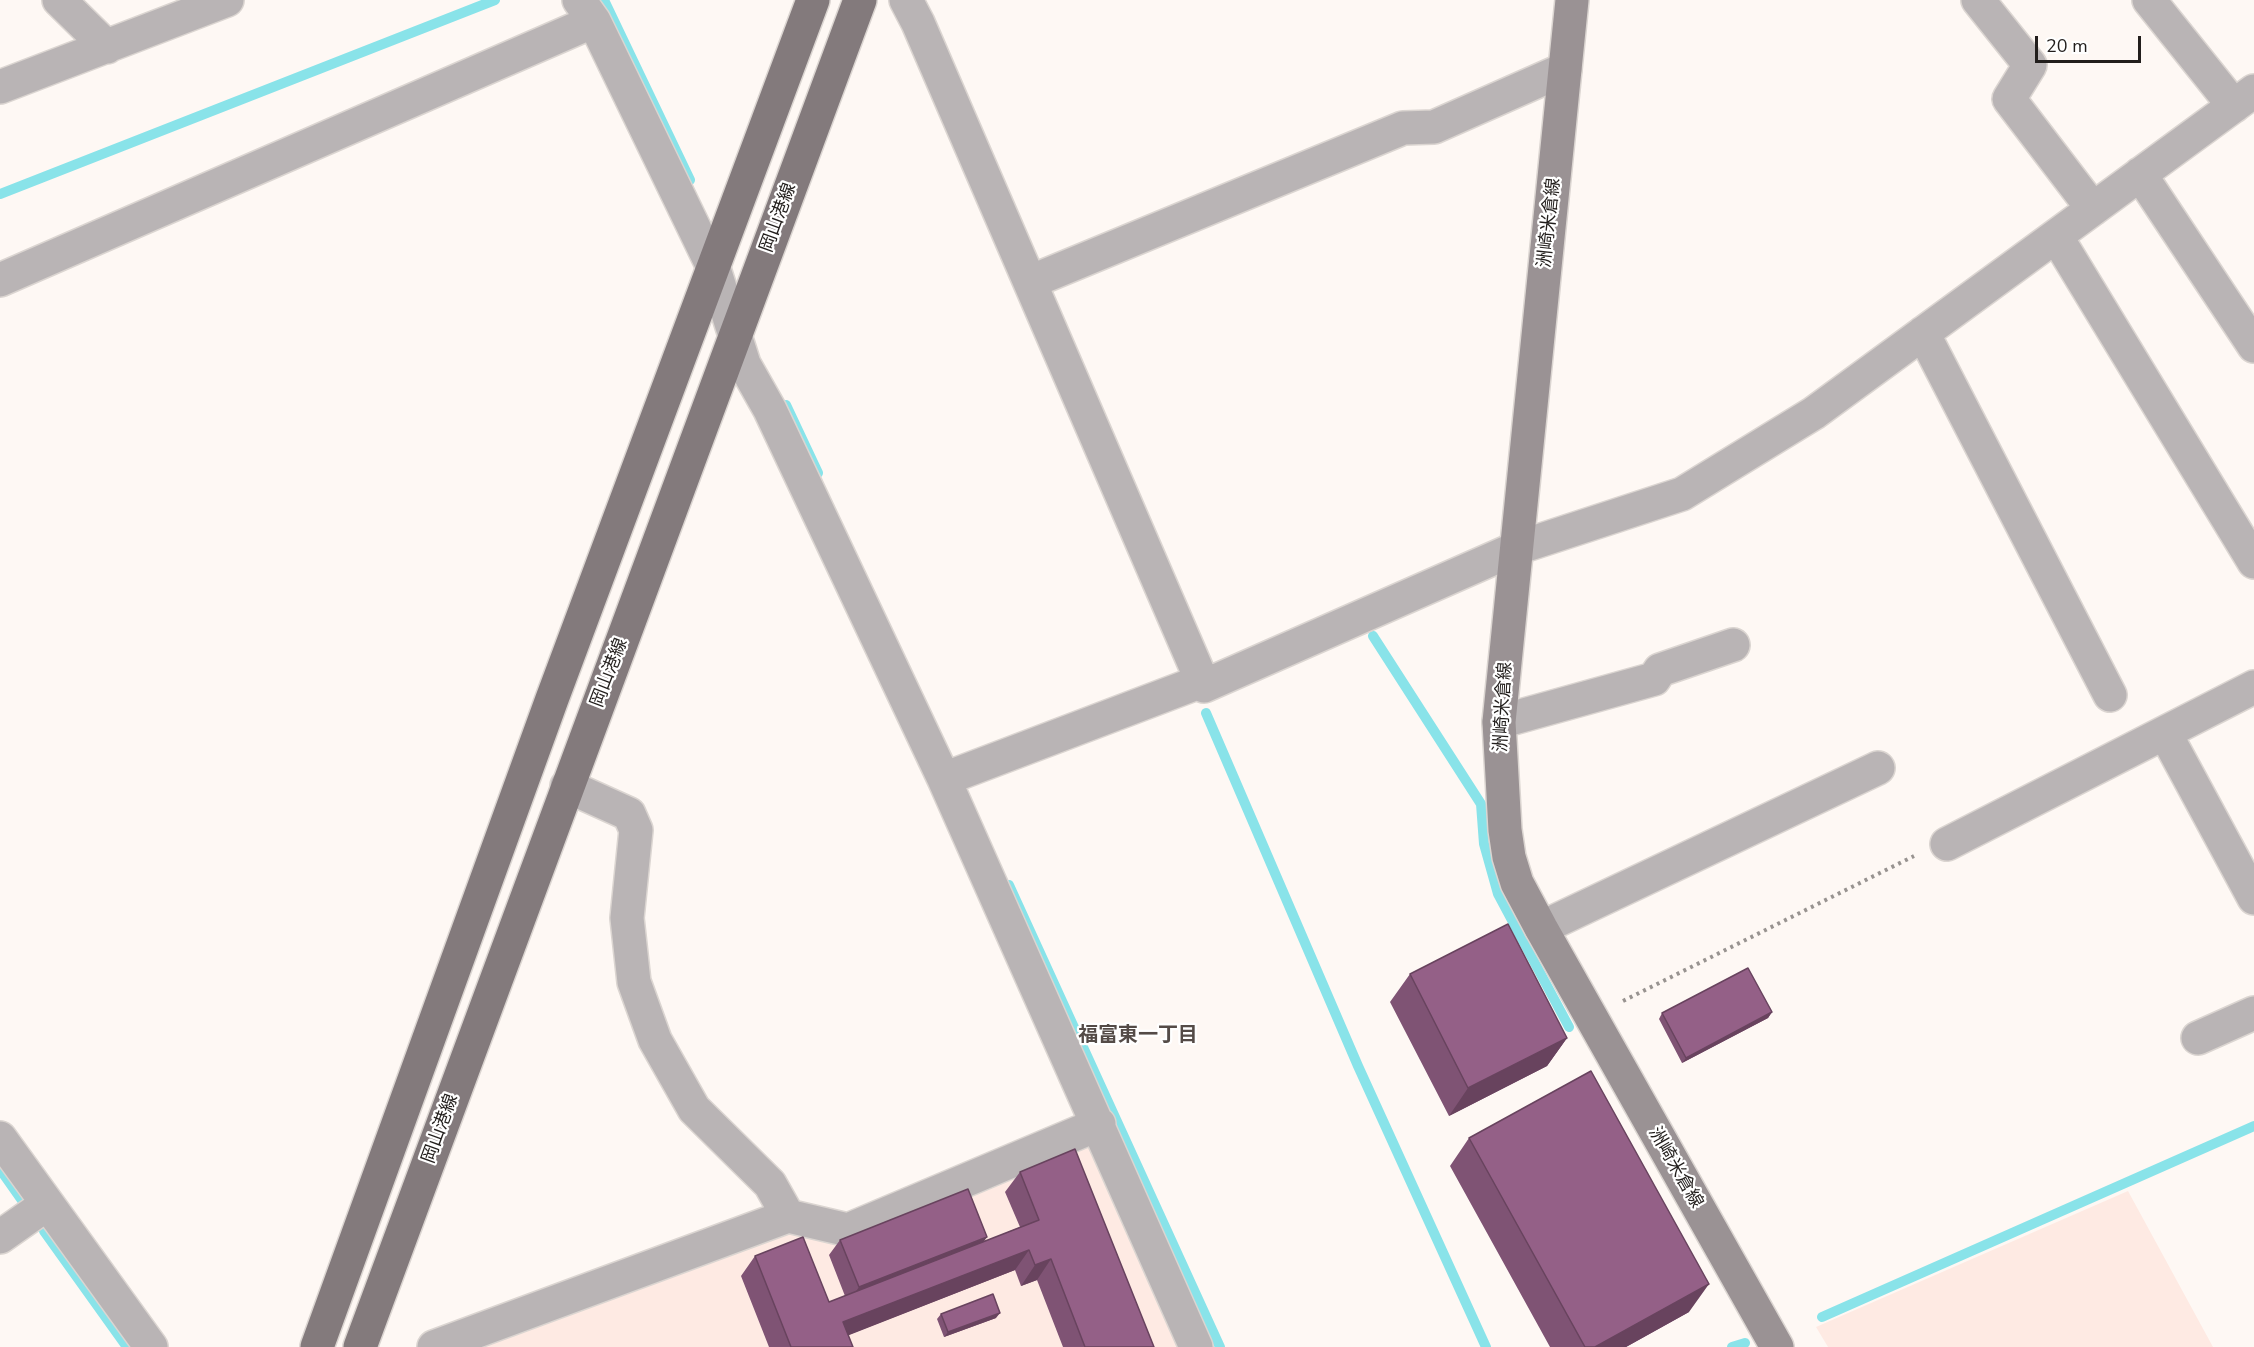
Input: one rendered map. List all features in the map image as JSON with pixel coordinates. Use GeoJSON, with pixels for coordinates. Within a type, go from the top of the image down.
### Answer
{"type":"FeatureCollection","features":[{"type":"Feature","properties":{"kind":"main road"},"geometry":{"type":"LineString","coordinates":[[317,1347],[552,699],[813,0]]}},
{"type":"Feature","properties":{"kind":"main road","name":"岡山港線"},"geometry":{"type":"LineString","coordinates":[[360,1347],[860,0]]}},
{"type":"Feature","properties":{"kind":"main road","name":"洲崎米倉線"},"geometry":{"type":"LineString","coordinates":[[1572,0],[1499,722],[1509,857],[1517,883],[1540,928],[1777,1347]]}},
{"type":"Feature","properties":{"kind":"street"},"geometry":{"type":"LineString","coordinates":[[59,0],[107,46]]}},
{"type":"Feature","properties":{"kind":"street"},"geometry":{"type":"LineString","coordinates":[[0,87],[227,0]]}},
{"type":"Feature","properties":{"kind":"street"},"geometry":{"type":"LineString","coordinates":[[906,0],[918,23],[1204,686],[1518,549],[1682,494],[1814,413],[2244,98],[2149,0]]}},
{"type":"Feature","properties":{"kind":"street"},"geometry":{"type":"LineString","coordinates":[[1978,0],[2030,65],[2009,99],[2092,209]]}},
{"type":"Feature","properties":{"kind":"street"},"geometry":{"type":"LineString","coordinates":[[0,280],[586,11],[714,268],[744,364],[770,410],[954,776],[1099,1124],[1196,1347]]}},
{"type":"Feature","properties":{"kind":"street"},"geometry":{"type":"LineString","coordinates":[[1030,282],[1403,128],[1434,128],[1565,69]]}},
{"type":"Feature","properties":{"kind":"street"},"geometry":{"type":"LineString","coordinates":[[2140,174],[2254,346]]}},
{"type":"Feature","properties":{"kind":"street"},"geometry":{"type":"LineString","coordinates":[[2056,236],[2254,562]]}},
{"type":"Feature","properties":{"kind":"street"},"geometry":{"type":"LineString","coordinates":[[1923,333],[2110,695]]}},
{"type":"Feature","properties":{"kind":"street"},"geometry":{"type":"LineString","coordinates":[[1499,722],[1654,679],[1660,670],[1733,645]]}},
{"type":"Feature","properties":{"kind":"street"},"geometry":{"type":"LineString","coordinates":[[954,776],[1202,681]]}},
{"type":"Feature","properties":{"kind":"street"},"geometry":{"type":"LineString","coordinates":[[1947,844],[2254,687]]}},
{"type":"Feature","properties":{"kind":"street"},"geometry":{"type":"LineString","coordinates":[[2165,733],[2254,898]]}},
{"type":"Feature","properties":{"kind":"street"},"geometry":{"type":"LineString","coordinates":[[1540,928],[1878,768]]}},
{"type":"Feature","properties":{"kind":"street"},"geometry":{"type":"LineString","coordinates":[[567,786],[629,814],[636,830],[627,918],[634,982],[655,1040],[694,1109],[770,1184],[789,1216]]}},
{"type":"Feature","properties":{"kind":"street"},"geometry":{"type":"LineString","coordinates":[[2198,1038],[2254,1013]]}},
{"type":"Feature","properties":{"kind":"street"},"geometry":{"type":"LineString","coordinates":[[434,1347],[789,1216],[848,1230],[1099,1124]]}},
{"type":"Feature","properties":{"kind":"street"},"geometry":{"type":"LineString","coordinates":[[0,1138],[151,1347]]}},
{"type":"Feature","properties":{"kind":"street"},"geometry":{"type":"LineString","coordinates":[[0,1237],[47,1204]]}},
{"type":"Feature","properties":{"kind":"path"},"geometry":{"type":"LineString","coordinates":[[1590,1018],[1938,844],[1947,844]]}},
{"type":"Feature","properties":{"kind":"shaded area"},"geometry":{"type":"Polygon","coordinates":[[[1088,1146],[1179,1347],[484,1347],[792,1228],[1088,1146]]]}},
{"type":"Feature","properties":{"kind":"shaded area"},"geometry":{"type":"Polygon","coordinates":[[[2128,1191],[2213,1347],[1828,1347],[1816,1327],[2128,1191]]]}},
{"type":"Feature","properties":{"kind":"building"},"geometry":{"type":"Polygon","coordinates":[[[1508,924],[1567,1038],[1468,1088],[1410,974],[1508,924]]]}},
{"type":"Feature","properties":{"kind":"building"},"geometry":{"type":"Polygon","coordinates":[[[1748,968],[1772,1012],[1686,1058],[1662,1013],[1748,968]]]}},
{"type":"Feature","properties":{"kind":"building"},"geometry":{"type":"Polygon","coordinates":[[[1591,1071],[1709,1284],[1595,1347],[1585,1347],[1469,1138],[1591,1071]]]}},
{"type":"Feature","properties":{"kind":"building"},"geometry":{"type":"Polygon","coordinates":[[[1075,1149],[1154,1347],[1085,1347],[1051,1259],[1035,1265],[1029,1250],[843,1322],[853,1347],[791,1347],[755,1256],[803,1237],[829,1302],[1039,1220],[1020,1172],[1075,1149]]]}},
{"type":"Feature","properties":{"kind":"building"},"geometry":{"type":"Polygon","coordinates":[[[968,1189],[987,1237],[859,1287],[840,1240],[968,1189]]]}},
{"type":"Feature","properties":{"kind":"building"},"geometry":{"type":"Polygon","coordinates":[[[993,1294],[1000,1313],[948,1332],[941,1314],[993,1294]]]}},
{"type":"Feature","properties":{"kind":"waterway"},"geometry":{"type":"LineString","coordinates":[[0,194],[495,0]]}},
{"type":"Feature","properties":{"kind":"waterway"},"geometry":{"type":"LineString","coordinates":[[604,0],[690,180]]}},
{"type":"Feature","properties":{"kind":"waterway"},"geometry":{"type":"LineString","coordinates":[[786,405],[818,473]]}},
{"type":"Feature","properties":{"kind":"waterway"},"geometry":{"type":"LineString","coordinates":[[1373,636],[1481,804],[1484,844],[1498,894],[1569,1027]]}},
{"type":"Feature","properties":{"kind":"waterway"},"geometry":{"type":"LineString","coordinates":[[1206,713],[1358,1066],[1486,1347]]}},
{"type":"Feature","properties":{"kind":"waterway"},"geometry":{"type":"LineString","coordinates":[[1009,885],[1220,1347]]}},
{"type":"Feature","properties":{"kind":"waterway"},"geometry":{"type":"LineString","coordinates":[[1822,1317],[2254,1126]]}},
{"type":"Feature","properties":{"kind":"waterway"},"geometry":{"type":"LineString","coordinates":[[0,1169],[24,1203]]}},
{"type":"Feature","properties":{"kind":"waterway"},"geometry":{"type":"LineString","coordinates":[[44,1231],[127,1347]]}},
{"type":"Feature","properties":{"kind":"waterway"},"geometry":{"type":"LineString","coordinates":[[1732,1347],[1745,1343]]}},
{"type":"Feature","properties":{"kind":"district","name":"福富東一丁目"},"geometry":{"type":"Point","coordinates":[1138,1036]}}]}
